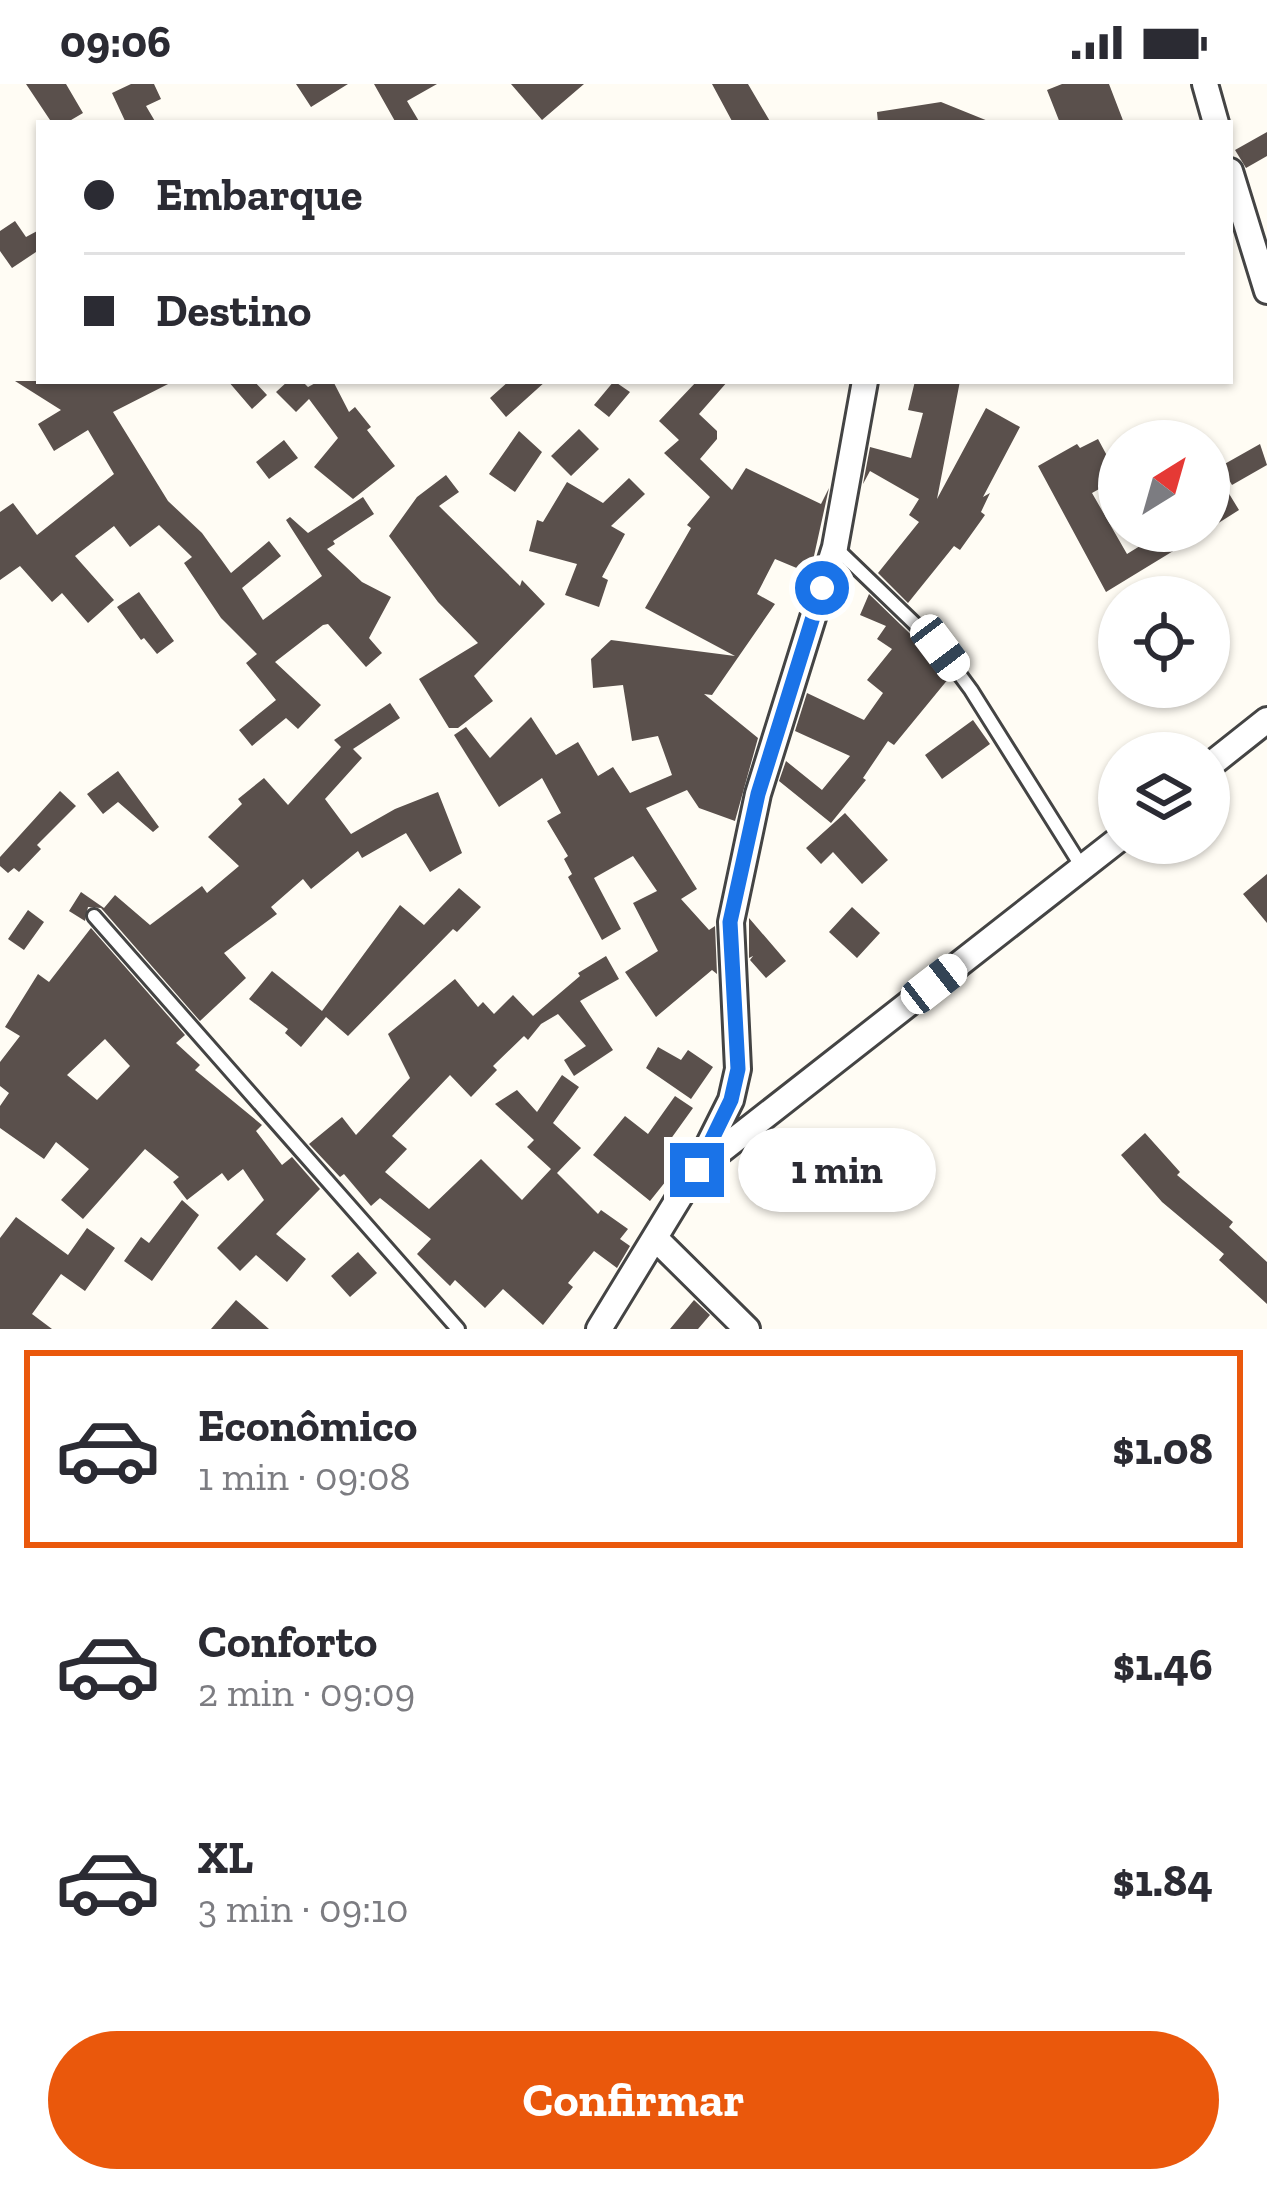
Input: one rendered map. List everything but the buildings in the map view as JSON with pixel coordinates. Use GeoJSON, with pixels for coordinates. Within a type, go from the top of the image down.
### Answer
{"type":"FeatureCollection","features":[{"type":"Feature","properties":{"kind":"street"},"geometry":{"type":"LineString","coordinates":[[1204,84],[1215,120]]}},
{"type":"Feature","properties":{"kind":"street"},"geometry":{"type":"LineString","coordinates":[[1233,181],[1267,291]]}},
{"type":"Feature","properties":{"kind":"street"},"geometry":{"type":"LineString","coordinates":[[599,1329],[697,1170],[731,1100],[738,1069],[730,922],[758,794],[835,547],[864,384]]}},
{"type":"Feature","properties":{"kind":"street"},"geometry":{"type":"LineString","coordinates":[[1230,749],[1267,719]]}},
{"type":"Feature","properties":{"kind":"street"},"geometry":{"type":"LineString","coordinates":[[697,1170],[1098,856]]}},
{"type":"Feature","properties":{"kind":"street"},"geometry":{"type":"LineString","coordinates":[[655,1238],[747,1329]]}},
{"type":"Feature","properties":{"kind":"lane"},"geometry":{"type":"LineString","coordinates":[[835,547],[940,648],[1083,868]]}},
{"type":"Feature","properties":{"kind":"lane"},"geometry":{"type":"LineString","coordinates":[[94,916],[458,1329]]}},
{"type":"Feature","properties":{"kind":"route"},"geometry":{"type":"LineString","coordinates":[[697,1170],[731,1100],[738,1069],[730,922],[758,794],[822,588]]}}]}
